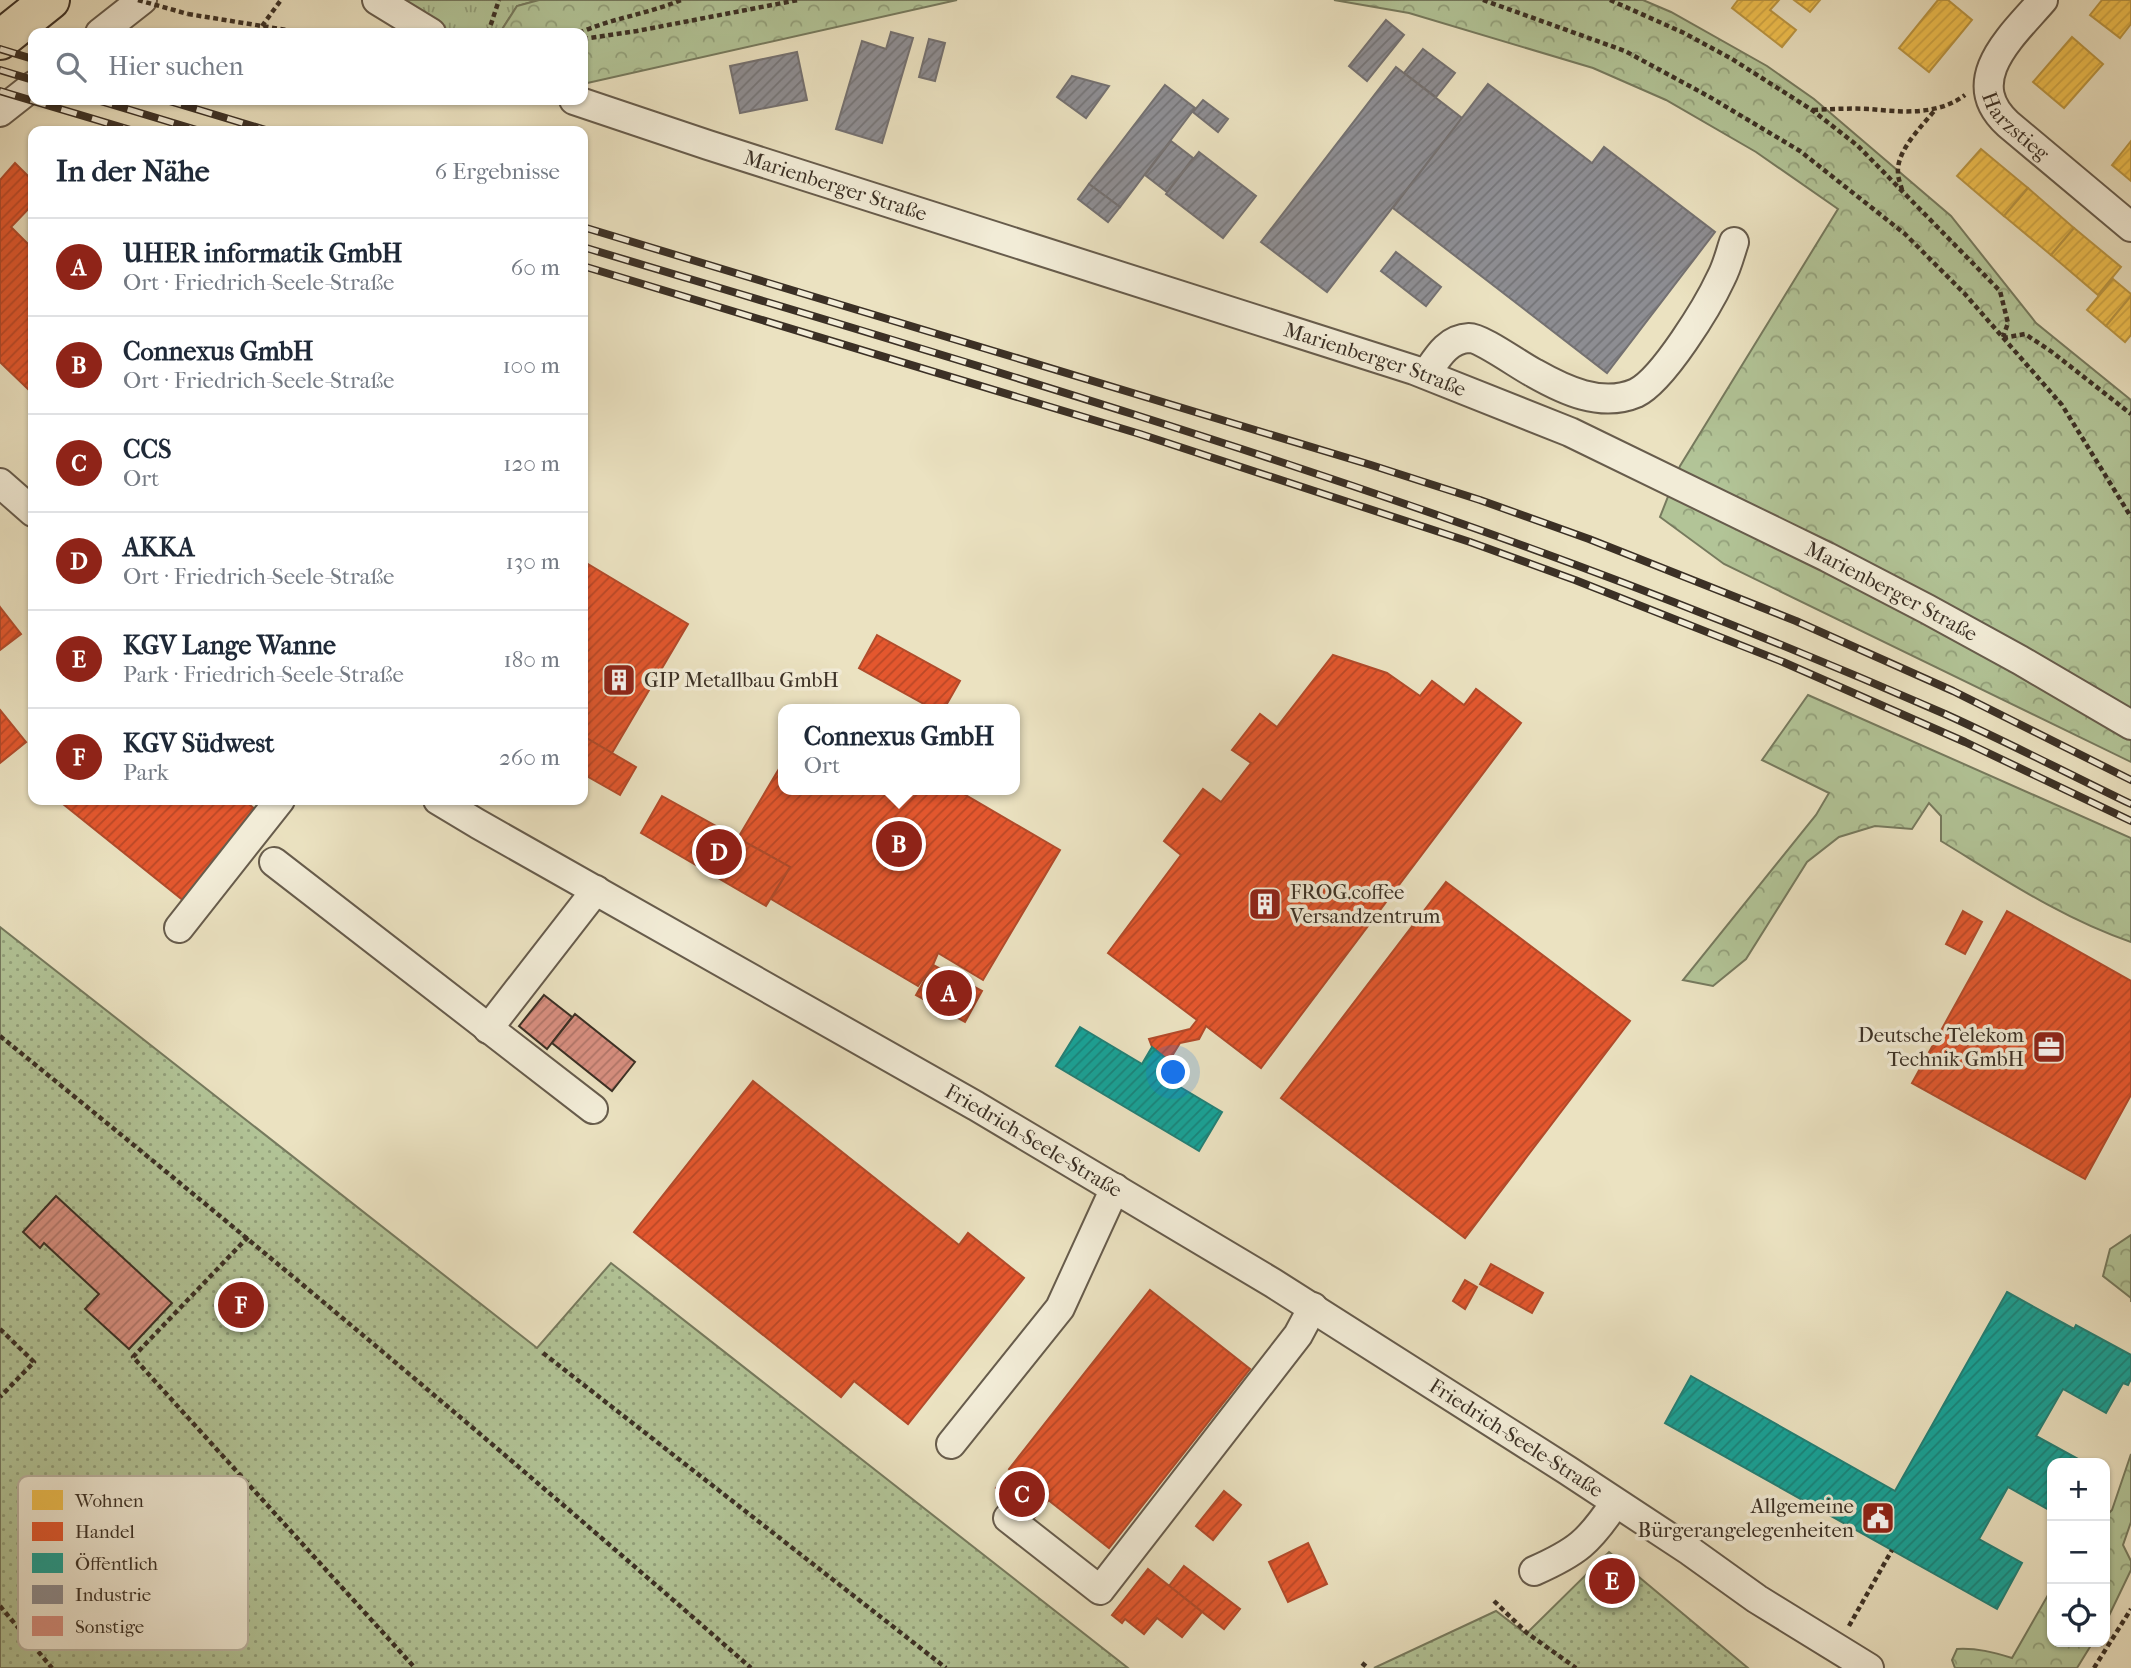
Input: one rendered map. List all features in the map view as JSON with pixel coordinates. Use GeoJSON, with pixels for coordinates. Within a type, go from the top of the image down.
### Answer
{"type":"FeatureCollection","features":[{"type":"Feature","properties":{"kind":"highway"},"geometry":{"type":"LineString","coordinates":[[0,40],[50,0]]}},
{"type":"Feature","properties":{"kind":"street"},"geometry":{"type":"LineString","coordinates":[[106,28],[140,0]]}},
{"type":"Feature","properties":{"kind":"street"},"geometry":{"type":"LineString","coordinates":[[377,0],[423,28]]}},
{"type":"Feature","properties":{"kind":"street","name":"Harzstieg"},"geometry":{"type":"LineString","coordinates":[[2029,5],[1988,77],[1990,101],[1998,115],[2008,124],[2131,227]]}},
{"type":"Feature","properties":{"kind":"street"},"geometry":{"type":"LineString","coordinates":[[0,112],[28,90]]}},
{"type":"Feature","properties":{"kind":"street","name":"Marienberger Straße"},"geometry":{"type":"LineString","coordinates":[[588,105],[1426,374],[1570,432],[1827,557],[1973,634],[2131,724]]}},
{"type":"Feature","properties":{"kind":"street"},"geometry":{"type":"LineString","coordinates":[[1426,374],[1442,351],[1455,340],[1472,338],[1552,384],[1589,398],[1615,398],[1637,393],[1658,375],[1688,334],[1722,277],[1734,242]]}},
{"type":"Feature","properties":{"kind":"street"},"geometry":{"type":"LineString","coordinates":[[0,483],[28,508]]}},
{"type":"Feature","properties":{"kind":"street"},"geometry":{"type":"LineString","coordinates":[[179,928],[276,805]]}},
{"type":"Feature","properties":{"kind":"street","name":"Friedrich-Seele-Straße"},"geometry":{"type":"LineString","coordinates":[[448,805],[1115,1188],[1313,1307],[1512,1434],[1757,1599],[1869,1668]]}},
{"type":"Feature","properties":{"kind":"street"},"geometry":{"type":"LineString","coordinates":[[274,862],[593,1109]]}},
{"type":"Feature","properties":{"kind":"street"},"geometry":{"type":"LineString","coordinates":[[488,1029],[596,890]]}},
{"type":"Feature","properties":{"kind":"street"},"geometry":{"type":"LineString","coordinates":[[951,1444],[1060,1308],[1115,1188]]}},
{"type":"Feature","properties":{"kind":"street"},"geometry":{"type":"LineString","coordinates":[[1008,1518],[1100,1590],[1298,1335],[1313,1307]]}},
{"type":"Feature","properties":{"kind":"street","name":"Friedrich-Seele-Straße"},"geometry":{"type":"LineString","coordinates":[[1534,1572],[1587,1542],[1615,1503]]}},
{"type":"Feature","properties":{"kind":"path"},"geometry":{"type":"LineString","coordinates":[[140,0],[188,15],[274,28]]}},
{"type":"Feature","properties":{"kind":"path"},"geometry":{"type":"LineString","coordinates":[[262,26],[281,0]]}},
{"type":"Feature","properties":{"kind":"path"},"geometry":{"type":"LineString","coordinates":[[490,28],[499,0]]}},
{"type":"Feature","properties":{"kind":"path"},"geometry":{"type":"LineString","coordinates":[[588,29],[681,0]]}},
{"type":"Feature","properties":{"kind":"path"},"geometry":{"type":"LineString","coordinates":[[588,38],[797,0]]}},
{"type":"Feature","properties":{"kind":"path"},"geometry":{"type":"LineString","coordinates":[[1483,0],[1625,51],[1708,96],[1800,151],[1905,234],[1964,293],[2062,405],[2131,517]]}},
{"type":"Feature","properties":{"kind":"path"},"geometry":{"type":"LineString","coordinates":[[1610,0],[1684,33],[1720,53],[1812,110],[1858,146],[2000,291],[2008,323],[2003,338]]}},
{"type":"Feature","properties":{"kind":"path"},"geometry":{"type":"LineString","coordinates":[[1812,110],[1936,110],[1910,139],[1899,162],[1898,173],[1903,193]]}},
{"type":"Feature","properties":{"kind":"path"},"geometry":{"type":"LineString","coordinates":[[2003,338],[2025,334],[2131,414]]}},
{"type":"Feature","properties":{"kind":"path"},"geometry":{"type":"LineString","coordinates":[[0,1036],[248,1237],[609,1543],[751,1668]]}},
{"type":"Feature","properties":{"kind":"path"},"geometry":{"type":"LineString","coordinates":[[241,1476],[133,1357],[248,1237]]}},
{"type":"Feature","properties":{"kind":"path"},"geometry":{"type":"LineString","coordinates":[[0,1329],[34,1362],[0,1397]]}},
{"type":"Feature","properties":{"kind":"path"},"geometry":{"type":"LineString","coordinates":[[543,1353],[946,1668]]}},
{"type":"Feature","properties":{"kind":"path"},"geometry":{"type":"LineString","coordinates":[[248,1484],[415,1668]]}},
{"type":"Feature","properties":{"kind":"path"},"geometry":{"type":"LineString","coordinates":[[1859,1609],[1892,1550]]}},
{"type":"Feature","properties":{"kind":"path"},"geometry":{"type":"LineString","coordinates":[[1494,1601],[1527,1633],[1576,1668]]}},
{"type":"Feature","properties":{"kind":"path"},"geometry":{"type":"LineString","coordinates":[[0,1606],[18,1627]]}},
{"type":"Feature","properties":{"kind":"path"},"geometry":{"type":"LineString","coordinates":[[2094,1668],[2131,1609]]}},
{"type":"Feature","properties":{"kind":"path"},"geometry":{"type":"LineString","coordinates":[[37,1650],[52,1668]]}},
{"type":"Feature","properties":{"kind":"path"},"geometry":{"type":"LineString","coordinates":[[1362,1663],[1368,1668]]}},
{"type":"Feature","properties":{"kind":"green space"},"geometry":{"type":"Polygon","coordinates":[[[393,0],[539,0],[517,6],[503,28],[441,28],[393,0]]]}},
{"type":"Feature","properties":{"kind":"green space"},"geometry":{"type":"Polygon","coordinates":[[[539,0],[957,0],[588,83],[588,28],[503,28],[517,6],[539,0]]]}},
{"type":"Feature","properties":{"kind":"green space"},"geometry":{"type":"Polygon","coordinates":[[[1334,0],[1643,0],[1671,12],[1767,66],[1814,99],[1951,216],[2036,323],[2131,400],[2131,762],[1724,564],[1660,517],[1680,466],[1838,209],[1756,152],[1666,100],[1593,68],[1409,13],[1334,0]]]}},
{"type":"Feature","properties":{"kind":"green space"},"geometry":{"type":"Polygon","coordinates":[[[1808,695],[2131,838],[2131,942],[2057,910],[1941,841],[1941,816],[1929,803],[1912,829],[1875,826],[1839,837],[1807,862],[1746,959],[1713,986],[1683,980],[1816,815],[1829,793],[1762,760],[1808,695]]]}},
{"type":"Feature","properties":{"kind":"green space"},"geometry":{"type":"Polygon","coordinates":[[[0,927],[537,1348],[611,1263],[1128,1668],[0,1668],[0,927]]]}},
{"type":"Feature","properties":{"kind":"green space"},"geometry":{"type":"Polygon","coordinates":[[[2131,1235],[2131,1298],[2103,1276],[2110,1249],[2131,1235]]]}},
{"type":"Feature","properties":{"kind":"green space"},"geometry":{"type":"Polygon","coordinates":[[[2131,1454],[2131,1522],[2123,1545],[2131,1561],[2131,1570],[2110,1614],[2110,1512],[2131,1454]]]}},
{"type":"Feature","properties":{"kind":"green space"},"geometry":{"type":"Polygon","coordinates":[[[1609,1552],[1748,1668],[1374,1668],[1496,1611],[1526,1634],[1609,1552]]]}},
{"type":"Feature","properties":{"kind":"green space"},"geometry":{"type":"Polygon","coordinates":[[[2047,1597],[2047,1647],[2090,1647],[2077,1668],[1955,1668],[1952,1660],[1957,1649],[1985,1651],[2012,1658],[2047,1597]]]}},
{"type":"Feature","properties":{"kind":"building: Wohnen"},"geometry":{"type":"Polygon","coordinates":[[[1738,0],[1779,0],[1770,10],[1796,30],[1782,47],[1732,8],[1738,0]]]}},
{"type":"Feature","properties":{"kind":"building: Wohnen"},"geometry":{"type":"Polygon","coordinates":[[[1794,0],[1820,0],[1810,12],[1794,0]]]}},
{"type":"Feature","properties":{"kind":"building: Wohnen"},"geometry":{"type":"Polygon","coordinates":[[[1938,0],[1948,0],[1972,20],[1929,72],[1899,48],[1938,0]]]}},
{"type":"Feature","properties":{"kind":"building: Wohnen"},"geometry":{"type":"Polygon","coordinates":[[[2102,0],[2131,0],[2131,24],[2120,38],[2090,15],[2102,0]]]}},
{"type":"Feature","properties":{"kind":"building: Wohnen"},"geometry":{"type":"Polygon","coordinates":[[[2072,37],[2103,64],[2064,108],[2033,82],[2072,37]]]}},
{"type":"Feature","properties":{"kind":"building: Wohnen"},"geometry":{"type":"Polygon","coordinates":[[[2131,141],[2131,181],[2112,165],[2131,141]]]}},
{"type":"Feature","properties":{"kind":"building: Wohnen"},"geometry":{"type":"Polygon","coordinates":[[[1981,149],[2028,188],[2004,216],[1957,176],[1981,149]]]}},
{"type":"Feature","properties":{"kind":"building: Wohnen"},"geometry":{"type":"Polygon","coordinates":[[[2028,188],[2074,228],[2051,255],[2004,216],[2028,188]]]}},
{"type":"Feature","properties":{"kind":"building: Wohnen"},"geometry":{"type":"Polygon","coordinates":[[[2074,228],[2121,267],[2098,295],[2051,255],[2074,228]]]}},
{"type":"Feature","properties":{"kind":"building: Wohnen"},"geometry":{"type":"Polygon","coordinates":[[[2113,279],[2131,296],[2106,326],[2087,310],[2113,279]]]}},
{"type":"Feature","properties":{"kind":"building: Wohnen"},"geometry":{"type":"Polygon","coordinates":[[[2131,296],[2131,335],[2125,342],[2106,326],[2131,296]]]}},
{"type":"Feature","properties":{"kind":"building: Handel"},"geometry":{"type":"Polygon","coordinates":[[[15,163],[28,176],[28,209],[11,227],[28,244],[28,389],[0,362],[0,180],[15,163]]]}},
{"type":"Feature","properties":{"kind":"building: Handel","name":"GIP Metallbau GmbH"},"geometry":{"type":"Polygon","coordinates":[[[588,564],[688,624],[612,753],[588,739],[588,564]]]}},
{"type":"Feature","properties":{"kind":"building: Handel"},"geometry":{"type":"Polygon","coordinates":[[[0,607],[21,634],[0,650],[0,607]]]}},
{"type":"Feature","properties":{"kind":"building: Handel"},"geometry":{"type":"Polygon","coordinates":[[[877,635],[960,681],[947,704],[924,704],[859,668],[877,635]]]}},
{"type":"Feature","properties":{"kind":"building: Handel","name":"FROG.coffee Versandzentrum"},"geometry":{"type":"Polygon","coordinates":[[[1333,655],[1387,673],[1420,696],[1432,681],[1464,705],[1476,689],[1521,723],[1261,1068],[1206,1026],[1199,1039],[1180,1043],[1169,1061],[1152,1047],[1149,1039],[1190,1029],[1197,1020],[1108,953],[1181,855],[1164,841],[1203,789],[1221,802],[1251,763],[1232,750],[1260,714],[1277,727],[1333,655]]]}},
{"type":"Feature","properties":{"kind":"building: Handel"},"geometry":{"type":"Polygon","coordinates":[[[0,710],[26,742],[0,763],[0,710]]]}},
{"type":"Feature","properties":{"kind":"building: Handel"},"geometry":{"type":"Polygon","coordinates":[[[588,739],[636,767],[620,795],[588,777],[588,739]]]}},
{"type":"Feature","properties":{"kind":"building: Handel"},"geometry":{"type":"Polygon","coordinates":[[[778,770],[778,795],[966,795],[1060,850],[983,980],[938,953],[918,986],[771,899],[790,867],[738,838],[778,770]]]}},
{"type":"Feature","properties":{"kind":"building: Handel"},"geometry":{"type":"Polygon","coordinates":[[[662,796],[790,867],[766,906],[641,833],[662,796]]]}},
{"type":"Feature","properties":{"kind":"building: Handel"},"geometry":{"type":"Polygon","coordinates":[[[64,805],[250,805],[256,810],[184,901],[64,805]]]}},
{"type":"Feature","properties":{"kind":"building: Handel"},"geometry":{"type":"Polygon","coordinates":[[[1446,882],[1630,1021],[1465,1238],[1281,1098],[1446,882]]]}},
{"type":"Feature","properties":{"kind":"building: Handel"},"geometry":{"type":"Polygon","coordinates":[[[1963,911],[1982,922],[1965,954],[1946,944],[1963,911]]]}},
{"type":"Feature","properties":{"kind":"building: Handel"},"geometry":{"type":"Polygon","coordinates":[[[2007,911],[2131,981],[2131,1095],[2085,1179],[1912,1083],[2007,911]]]}},
{"type":"Feature","properties":{"kind":"building: Handel"},"geometry":{"type":"Polygon","coordinates":[[[933,965],[982,991],[965,1022],[916,995],[933,965]]]}},
{"type":"Feature","properties":{"kind":"building: Handel"},"geometry":{"type":"Polygon","coordinates":[[[753,1081],[959,1245],[968,1233],[1024,1278],[908,1424],[854,1381],[841,1397],[634,1232],[753,1081]]]}},
{"type":"Feature","properties":{"kind":"building: Handel"},"geometry":{"type":"Polygon","coordinates":[[[1491,1264],[1543,1293],[1532,1313],[1480,1284],[1491,1264]]]}},
{"type":"Feature","properties":{"kind":"building: Handel"},"geometry":{"type":"Polygon","coordinates":[[[1465,1280],[1477,1287],[1465,1309],[1453,1301],[1465,1280]]]}},
{"type":"Feature","properties":{"kind":"building: Handel"},"geometry":{"type":"Polygon","coordinates":[[[1150,1290],[1250,1369],[1109,1548],[1009,1469],[1150,1290]]]}},
{"type":"Feature","properties":{"kind":"building: Handel"},"geometry":{"type":"Polygon","coordinates":[[[1010,1471],[1048,1501],[1034,1518],[996,1488],[1010,1471]]]}},
{"type":"Feature","properties":{"kind":"building: Handel"},"geometry":{"type":"Polygon","coordinates":[[[1224,1491],[1241,1505],[1213,1540],[1196,1526],[1224,1491]]]}},
{"type":"Feature","properties":{"kind":"building: Handel"},"geometry":{"type":"Polygon","coordinates":[[[1308,1543],[1327,1584],[1288,1602],[1269,1562],[1308,1543]]]}},
{"type":"Feature","properties":{"kind":"building: Handel"},"geometry":{"type":"Polygon","coordinates":[[[1184,1566],[1240,1609],[1224,1629],[1169,1586],[1184,1566]]]}},
{"type":"Feature","properties":{"kind":"building: Handel"},"geometry":{"type":"Polygon","coordinates":[[[1148,1569],[1202,1612],[1182,1637],[1157,1618],[1144,1634],[1125,1619],[1122,1623],[1112,1615],[1148,1569]]]}},
{"type":"Feature","properties":{"kind":"building: Öffentlich"},"geometry":{"type":"Polygon","coordinates":[[[1080,1027],[1142,1064],[1152,1047],[1169,1061],[1160,1075],[1222,1112],[1199,1151],[1056,1066],[1080,1027]]]}},
{"type":"Feature","properties":{"kind":"building: Öffentlich"},"geometry":{"type":"Polygon","coordinates":[[[2007,1292],[2074,1329],[2076,1325],[2131,1355],[2131,1379],[2128,1385],[2123,1383],[2106,1413],[2063,1389],[2036,1436],[2076,1458],[2047,1458],[2047,1509],[2008,1487],[1979,1539],[2022,1563],[1997,1609],[1665,1423],[1691,1376],[1895,1491],[2007,1292]]]}},
{"type":"Feature","properties":{"kind":"building: Industrie"},"geometry":{"type":"Polygon","coordinates":[[[1386,20],[1404,35],[1367,81],[1349,66],[1386,20]]]}},
{"type":"Feature","properties":{"kind":"building: Industrie"},"geometry":{"type":"Polygon","coordinates":[[[891,32],[913,38],[882,143],[836,129],[862,41],[886,49],[891,32]]]}},
{"type":"Feature","properties":{"kind":"building: Industrie"},"geometry":{"type":"Polygon","coordinates":[[[929,39],[945,43],[935,81],[919,77],[929,39]]]}},
{"type":"Feature","properties":{"kind":"building: Industrie"},"geometry":{"type":"Polygon","coordinates":[[[1423,49],[1455,73],[1436,97],[1404,73],[1423,49]]]}},
{"type":"Feature","properties":{"kind":"building: Industrie"},"geometry":{"type":"Polygon","coordinates":[[[797,52],[807,100],[740,113],[730,66],[797,52]]]}},
{"type":"Feature","properties":{"kind":"building: Industrie"},"geometry":{"type":"Polygon","coordinates":[[[1396,67],[1462,118],[1327,292],[1261,242],[1396,67]]]}},
{"type":"Feature","properties":{"kind":"building: Industrie"},"geometry":{"type":"Polygon","coordinates":[[[1072,76],[1109,86],[1086,118],[1057,97],[1072,76]]]}},
{"type":"Feature","properties":{"kind":"building: Industrie"},"geometry":{"type":"Polygon","coordinates":[[[1488,84],[1592,163],[1604,147],[1715,232],[1607,373],[1393,208],[1488,84]]]}},
{"type":"Feature","properties":{"kind":"building: Industrie"},"geometry":{"type":"Polygon","coordinates":[[[1165,85],[1195,108],[1120,207],[1089,184],[1165,85]]]}},
{"type":"Feature","properties":{"kind":"building: Industrie"},"geometry":{"type":"Polygon","coordinates":[[[1203,100],[1228,119],[1218,132],[1193,112],[1203,100]]]}},
{"type":"Feature","properties":{"kind":"building: Industrie"},"geometry":{"type":"Polygon","coordinates":[[[1171,141],[1193,158],[1167,192],[1145,175],[1171,141]]]}},
{"type":"Feature","properties":{"kind":"building: Industrie"},"geometry":{"type":"Polygon","coordinates":[[[1199,152],[1256,196],[1223,238],[1166,194],[1199,152]]]}},
{"type":"Feature","properties":{"kind":"building: Industrie"},"geometry":{"type":"Polygon","coordinates":[[[1089,184],[1120,207],[1108,222],[1078,199],[1089,184]]]}},
{"type":"Feature","properties":{"kind":"building: Industrie"},"geometry":{"type":"Polygon","coordinates":[[[1396,252],[1441,287],[1426,306],[1381,271],[1396,252]]]}},
{"type":"Feature","properties":{"kind":"building: Sonstige"},"geometry":{"type":"Polygon","coordinates":[[[544,995],[572,1017],[547,1049],[519,1026],[544,995]]]}},
{"type":"Feature","properties":{"kind":"building: Sonstige"},"geometry":{"type":"Polygon","coordinates":[[[575,1014],[635,1062],[612,1091],[552,1043],[575,1014]]]}},
{"type":"Feature","properties":{"kind":"building: Sonstige"},"geometry":{"type":"Polygon","coordinates":[[[56,1196],[172,1303],[129,1349],[85,1309],[99,1294],[44,1243],[40,1248],[23,1232],[56,1196]]]}},
{"type":"Feature","properties":{"kind":"railway"},"geometry":{"type":"LineString","coordinates":[[0,49],[28,57]]}},
{"type":"Feature","properties":{"kind":"railway"},"geometry":{"type":"LineString","coordinates":[[0,70],[28,78]]}},
{"type":"Feature","properties":{"kind":"railway"},"geometry":{"type":"LineString","coordinates":[[0,91],[28,99]]}},
{"type":"Feature","properties":{"kind":"railway"},"geometry":{"type":"LineString","coordinates":[[47,105],[117,126]]}},
{"type":"Feature","properties":{"kind":"railway"},"geometry":{"type":"LineString","coordinates":[[114,105],[183,126]]}},
{"type":"Feature","properties":{"kind":"railway"},"geometry":{"type":"LineString","coordinates":[[183,105],[252,126]]}},
{"type":"Feature","properties":{"kind":"railway"},"geometry":{"type":"LineString","coordinates":[[588,229],[1480,500],[1589,539],[1796,621],[1953,691],[2131,780]]}},
{"type":"Feature","properties":{"kind":"railway"},"geometry":{"type":"LineString","coordinates":[[588,248],[1082,398],[1330,478],[1576,565],[1854,675],[1968,725],[2131,804]]}},
{"type":"Feature","properties":{"kind":"railway"},"geometry":{"type":"LineString","coordinates":[[588,268],[1140,434],[1470,542],[1575,580],[1783,662],[1965,742],[2131,821]]}},
{"type":"Feature","properties":{"kind":"place","name":"GIP Metallbau GmbH"},"geometry":{"type":"Point","coordinates":[619,680]}},
{"type":"Feature","properties":{"kind":"place","name":"Connexus GmbH"},"geometry":{"type":"Point","coordinates":[899,844]}},
{"type":"Feature","properties":{"kind":"place","name":"AKKA"},"geometry":{"type":"Point","coordinates":[719,852]}},
{"type":"Feature","properties":{"kind":"place","name":"FROG.coffee Versandzentrum"},"geometry":{"type":"Point","coordinates":[1265,904]}},
{"type":"Feature","properties":{"kind":"place","name":"UHER informatik GmbH"},"geometry":{"type":"Point","coordinates":[949,993]}},
{"type":"Feature","properties":{"kind":"place","name":"Deutsche Telekom Technik GmbH"},"geometry":{"type":"Point","coordinates":[2049,1047]}},
{"type":"Feature","properties":{"kind":"place","name":"KGV Südwest"},"geometry":{"type":"Point","coordinates":[241,1305]}},
{"type":"Feature","properties":{"kind":"place","name":"CCS"},"geometry":{"type":"Point","coordinates":[1022,1494]}},
{"type":"Feature","properties":{"kind":"place","name":"Allgemeine Bürgerangelegenheiten"},"geometry":{"type":"Point","coordinates":[1878,1518]}},
{"type":"Feature","properties":{"kind":"place","name":"KGV Lange Wanne"},"geometry":{"type":"Point","coordinates":[1612,1581]}}]}
